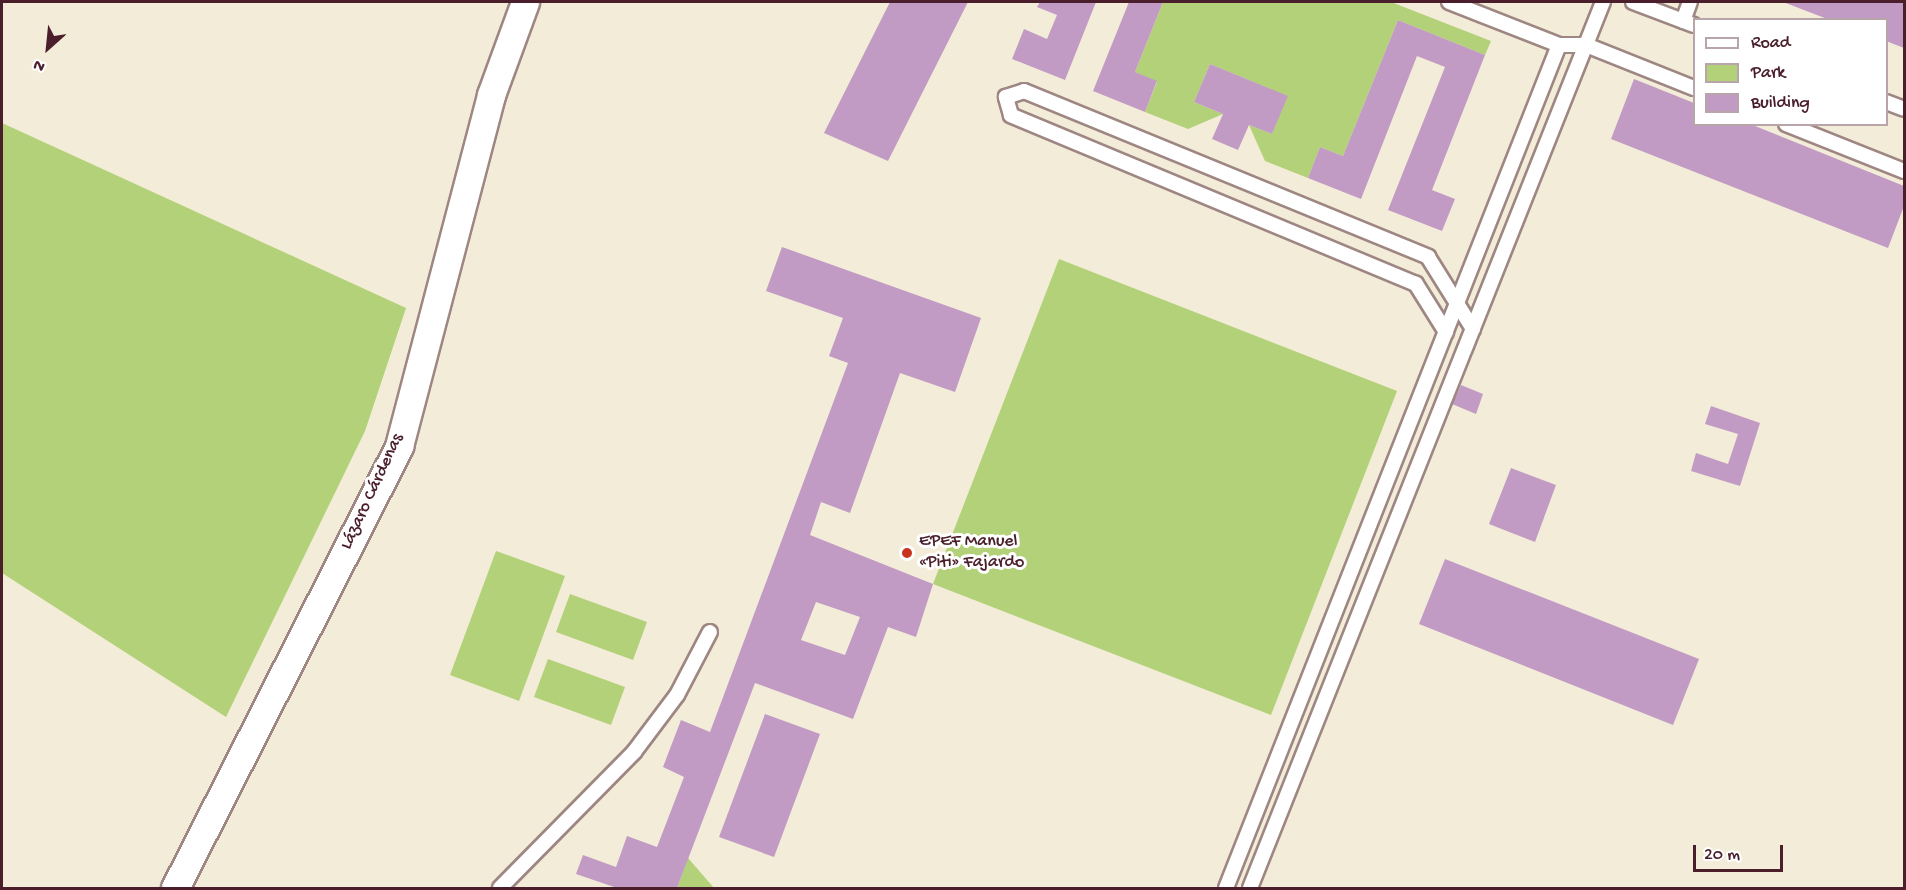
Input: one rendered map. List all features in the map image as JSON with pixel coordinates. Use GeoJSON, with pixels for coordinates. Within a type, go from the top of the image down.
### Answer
{"type":"FeatureCollection","features":[{"type":"Feature","properties":{"kind":"street","name":"Lázaro Cárdenas"},"geometry":{"type":"LineString","coordinates":[[175,888],[399,446],[491,95],[525,2]]}},
{"type":"Feature","properties":{"kind":"lane"},"geometry":{"type":"LineString","coordinates":[[1449,2],[1559,45],[1586,45],[1693,87]]}},
{"type":"Feature","properties":{"kind":"lane"},"geometry":{"type":"LineString","coordinates":[[1250,888],[1603,2]]}},
{"type":"Feature","properties":{"kind":"lane"},"geometry":{"type":"LineString","coordinates":[[1634,2],[1689,23],[1690,2]]}},
{"type":"Feature","properties":{"kind":"lane"},"geometry":{"type":"LineString","coordinates":[[1226,888],[1559,45]]}},
{"type":"Feature","properties":{"kind":"lane"},"geometry":{"type":"LineString","coordinates":[[1446,332],[1416,284],[1011,115],[1006,97],[1024,91],[1428,257],[1473,329]]}},
{"type":"Feature","properties":{"kind":"lane"},"geometry":{"type":"LineString","coordinates":[[1888,102],[1905,109]]}},
{"type":"Feature","properties":{"kind":"lane"},"geometry":{"type":"LineString","coordinates":[[1791,126],[1905,171]]}},
{"type":"Feature","properties":{"kind":"lane"},"geometry":{"type":"LineString","coordinates":[[500,888],[634,752],[677,695],[710,632]]}},
{"type":"Feature","properties":{"kind":"green space"},"geometry":{"type":"Polygon","coordinates":[[[1163,2],[1391,2],[1491,41],[1485,55],[1398,20],[1343,156],[1320,147],[1308,178],[1265,161],[1249,125],[1272,134],[1287,96],[1210,64],[1194,102],[1223,114],[1188,129],[1145,112],[1157,82],[1135,72],[1163,2]]]}},
{"type":"Feature","properties":{"kind":"green space"},"geometry":{"type":"Polygon","coordinates":[[[2,123],[406,308],[365,431],[226,717],[2,573],[2,123]]]}},
{"type":"Feature","properties":{"kind":"green space"},"geometry":{"type":"Polygon","coordinates":[[[1059,259],[1397,391],[1271,715],[933,584],[1059,259]]]}},
{"type":"Feature","properties":{"kind":"green space"},"geometry":{"type":"Polygon","coordinates":[[[496,551],[565,576],[519,701],[450,675],[496,551]]]}},
{"type":"Feature","properties":{"kind":"green space"},"geometry":{"type":"Polygon","coordinates":[[[570,594],[647,622],[633,660],[556,632],[570,594]]]}},
{"type":"Feature","properties":{"kind":"green space"},"geometry":{"type":"Polygon","coordinates":[[[548,659],[625,687],[611,725],[534,697],[548,659]]]}},
{"type":"Feature","properties":{"kind":"green space"},"geometry":{"type":"Polygon","coordinates":[[[688,858],[714,888],[677,888],[688,858]]]}},
{"type":"Feature","properties":{"kind":"building"},"geometry":{"type":"Polygon","coordinates":[[[890,2],[968,2],[888,161],[824,133],[890,2]]]}},
{"type":"Feature","properties":{"kind":"building"},"geometry":{"type":"Polygon","coordinates":[[[1040,2],[1096,2],[1065,80],[1012,59],[1024,29],[1047,39],[1057,15],[1037,7],[1040,2]]]}},
{"type":"Feature","properties":{"kind":"building"},"geometry":{"type":"Polygon","coordinates":[[[1129,2],[1163,2],[1135,72],[1157,81],[1145,112],[1093,91],[1129,2]]]}},
{"type":"Feature","properties":{"kind":"building"},"geometry":{"type":"Polygon","coordinates":[[[1783,2],[1904,2],[1904,48],[1888,42],[1888,18],[1825,18],[1783,2]]]}},
{"type":"Feature","properties":{"kind":"building"},"geometry":{"type":"Polygon","coordinates":[[[1398,20],[1485,55],[1432,190],[1455,199],[1442,231],[1388,210],[1445,67],[1417,56],[1361,199],[1308,178],[1320,147],[1343,156],[1398,20]]]}},
{"type":"Feature","properties":{"kind":"building"},"geometry":{"type":"Polygon","coordinates":[[[1210,64],[1288,96],[1272,134],[1249,125],[1238,150],[1212,139],[1223,114],[1194,102],[1210,64]]]}},
{"type":"Feature","properties":{"kind":"building"},"geometry":{"type":"Polygon","coordinates":[[[1634,79],[1693,103],[1693,126],[1755,126],[1904,186],[1904,206],[1888,248],[1611,139],[1634,79]]]}},
{"type":"Feature","properties":{"kind":"building"},"geometry":{"type":"Polygon","coordinates":[[[782,247],[981,318],[955,392],[900,373],[850,513],[821,502],[810,535],[933,584],[916,637],[888,627],[853,719],[755,683],[677,888],[617,888],[576,874],[583,855],[616,867],[627,836],[657,847],[684,777],[663,767],[681,720],[710,732],[848,363],[829,356],[843,318],[766,291],[782,247]],[[816,602],[801,640],[845,655],[860,617],[816,602]]]}},
{"type":"Feature","properties":{"kind":"building"},"geometry":{"type":"Polygon","coordinates":[[[1461,385],[1483,394],[1476,414],[1452,404],[1461,385]]]}},
{"type":"Feature","properties":{"kind":"building"},"geometry":{"type":"Polygon","coordinates":[[[1711,406],[1760,423],[1740,486],[1691,471],[1696,453],[1728,464],[1738,434],[1705,424],[1711,406]]]}},
{"type":"Feature","properties":{"kind":"building"},"geometry":{"type":"Polygon","coordinates":[[[1511,468],[1556,485],[1535,542],[1489,524],[1511,468]]]}},
{"type":"Feature","properties":{"kind":"building"},"geometry":{"type":"Polygon","coordinates":[[[1445,559],[1699,659],[1673,725],[1419,624],[1445,559]]]}},
{"type":"Feature","properties":{"kind":"building"},"geometry":{"type":"Polygon","coordinates":[[[765,714],[820,734],[774,857],[719,837],[765,714]]]}},
{"type":"Feature","properties":{"kind":"place","name":"EPEF Manuel «Piti» Fajardo"},"geometry":{"type":"Point","coordinates":[907,553]}}]}
